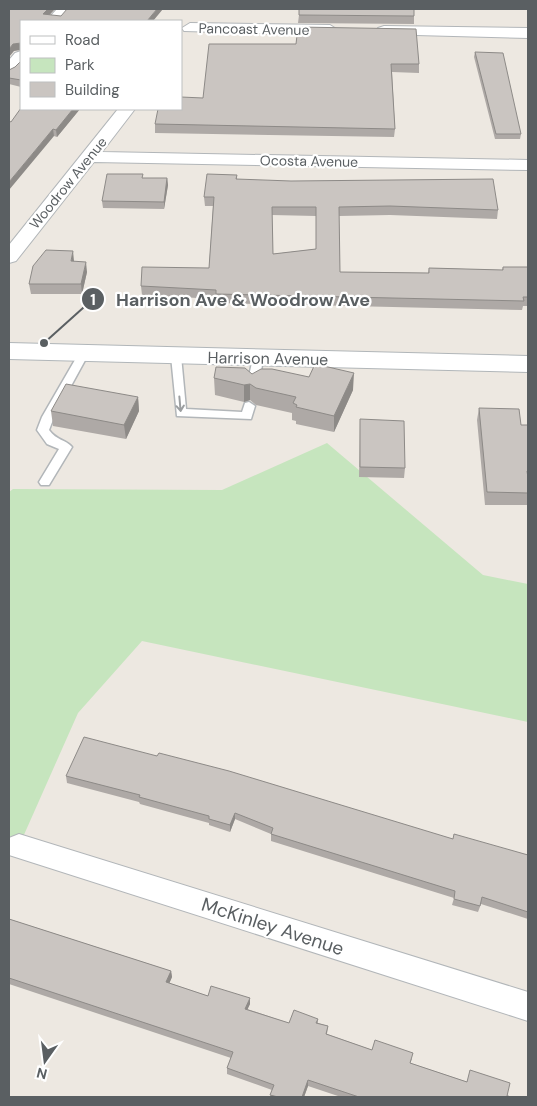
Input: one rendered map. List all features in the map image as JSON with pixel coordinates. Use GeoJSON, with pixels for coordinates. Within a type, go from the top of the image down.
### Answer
{"type":"FeatureCollection","features":[{"type":"Feature","properties":{"kind":"main road","name":"Harrison Avenue"},"geometry":{"type":"LineString","coordinates":[[9,351],[528,364]]}},
{"type":"Feature","properties":{"kind":"street"},"geometry":{"type":"LineString","coordinates":[[55,20],[65,9]]}},
{"type":"Feature","properties":{"kind":"street","name":"Pancoast Avenue"},"geometry":{"type":"LineString","coordinates":[[190,27],[349,30]]}},
{"type":"Feature","properties":{"kind":"street"},"geometry":{"type":"LineString","coordinates":[[369,30],[528,33]]}},
{"type":"Feature","properties":{"kind":"street"},"geometry":{"type":"LineString","coordinates":[[9,70],[20,57]]}},
{"type":"Feature","properties":{"kind":"street","name":"Woodrow Avenue"},"geometry":{"type":"LineString","coordinates":[[9,257],[126,110]]}},
{"type":"Feature","properties":{"kind":"street","name":"Ocosta Avenue"},"geometry":{"type":"LineString","coordinates":[[90,157],[528,165]]}},
{"type":"Feature","properties":{"kind":"street","name":"McKinley Avenue"},"geometry":{"type":"LineString","coordinates":[[18,846],[528,1007]]}},
{"type":"Feature","properties":{"kind":"lane"},"geometry":{"type":"LineString","coordinates":[[45,482],[66,446],[51,441],[43,430],[48,417],[84,353]]}},
{"type":"Feature","properties":{"kind":"lane"},"geometry":{"type":"LineString","coordinates":[[176,356],[181,413],[247,416],[249,406]]}},
{"type":"Feature","properties":{"kind":"lane"},"geometry":{"type":"LineString","coordinates":[[253,385],[258,358]]}},
{"type":"Feature","properties":{"kind":"green space"},"geometry":{"type":"Polygon","coordinates":[[[327,443],[483,575],[528,584],[528,722],[142,641],[78,713],[19,846],[9,843],[9,492],[13,489],[222,490],[327,443]]]}},
{"type":"Feature","properties":{"kind":"building"},"geometry":{"type":"Polygon","coordinates":[[[9,9],[48,9],[43,14],[61,16],[67,9],[157,9],[148,20],[20,20],[20,43],[13,44],[9,49],[9,9]]]}},
{"type":"Feature","properties":{"kind":"building"},"geometry":{"type":"Polygon","coordinates":[[[299,9],[414,9],[414,16],[299,15],[299,9]]]}},
{"type":"Feature","properties":{"kind":"building"},"geometry":{"type":"Polygon","coordinates":[[[298,27],[416,29],[419,64],[391,64],[395,129],[155,124],[158,110],[182,110],[182,97],[203,98],[209,44],[296,44],[298,27]]]}},
{"type":"Feature","properties":{"kind":"building"},"geometry":{"type":"Polygon","coordinates":[[[475,52],[503,53],[521,134],[496,134],[475,52]]]}},
{"type":"Feature","properties":{"kind":"building"},"geometry":{"type":"Polygon","coordinates":[[[20,62],[20,80],[9,78],[9,70],[20,62]]]}},
{"type":"Feature","properties":{"kind":"building"},"geometry":{"type":"Polygon","coordinates":[[[20,109],[72,110],[56,130],[53,129],[9,182],[9,121],[11,122],[20,109]]]}},
{"type":"Feature","properties":{"kind":"building"},"geometry":{"type":"Polygon","coordinates":[[[107,174],[143,174],[142,178],[167,178],[164,202],[102,201],[107,174]]]}},
{"type":"Feature","properties":{"kind":"building"},"geometry":{"type":"Polygon","coordinates":[[[207,174],[237,175],[236,179],[291,181],[493,179],[498,210],[390,206],[339,207],[340,272],[429,273],[429,268],[503,270],[503,267],[528,267],[528,297],[523,297],[524,301],[216,294],[216,290],[141,286],[142,267],[209,268],[214,197],[204,197],[207,174]],[[272,207],[273,254],[316,249],[316,207],[272,207]]]}},
{"type":"Feature","properties":{"kind":"building"},"geometry":{"type":"Polygon","coordinates":[[[46,250],[73,251],[71,261],[86,262],[81,284],[29,284],[33,266],[46,250]]]}},
{"type":"Feature","properties":{"kind":"building"},"geometry":{"type":"Polygon","coordinates":[[[315,364],[354,373],[334,416],[296,407],[297,405],[293,403],[296,397],[256,388],[250,384],[244,385],[214,378],[216,367],[245,368],[252,374],[261,369],[272,369],[309,377],[315,364]]]}},
{"type":"Feature","properties":{"kind":"building"},"geometry":{"type":"Polygon","coordinates":[[[66,384],[138,397],[124,425],[51,411],[66,384]]]}},
{"type":"Feature","properties":{"kind":"building"},"geometry":{"type":"Polygon","coordinates":[[[479,408],[519,409],[521,425],[528,425],[528,493],[487,492],[479,408]]]}},
{"type":"Feature","properties":{"kind":"building"},"geometry":{"type":"Polygon","coordinates":[[[360,419],[404,421],[405,468],[360,467],[360,419]]]}},
{"type":"Feature","properties":{"kind":"building"},"geometry":{"type":"Polygon","coordinates":[[[84,737],[157,756],[159,753],[229,771],[453,839],[454,834],[528,855],[528,912],[482,897],[480,906],[454,899],[455,891],[271,834],[273,828],[235,813],[230,825],[209,819],[209,816],[139,797],[140,795],[66,776],[84,737]]]}},
{"type":"Feature","properties":{"kind":"building"},"geometry":{"type":"Polygon","coordinates":[[[9,919],[171,971],[166,982],[208,996],[211,986],[250,998],[245,1009],[289,1023],[294,1010],[318,1019],[316,1023],[328,1026],[326,1034],[372,1050],[375,1040],[413,1053],[410,1063],[467,1082],[470,1070],[510,1083],[507,1096],[512,1097],[359,1097],[308,1080],[302,1097],[270,1095],[274,1085],[227,1068],[233,1052],[9,978],[9,919]]]}},
{"type":"Feature","properties":{"kind":"place","name":"Harrison Ave & Woodrow Ave"},"geometry":{"type":"Point","coordinates":[44,343]}}]}
